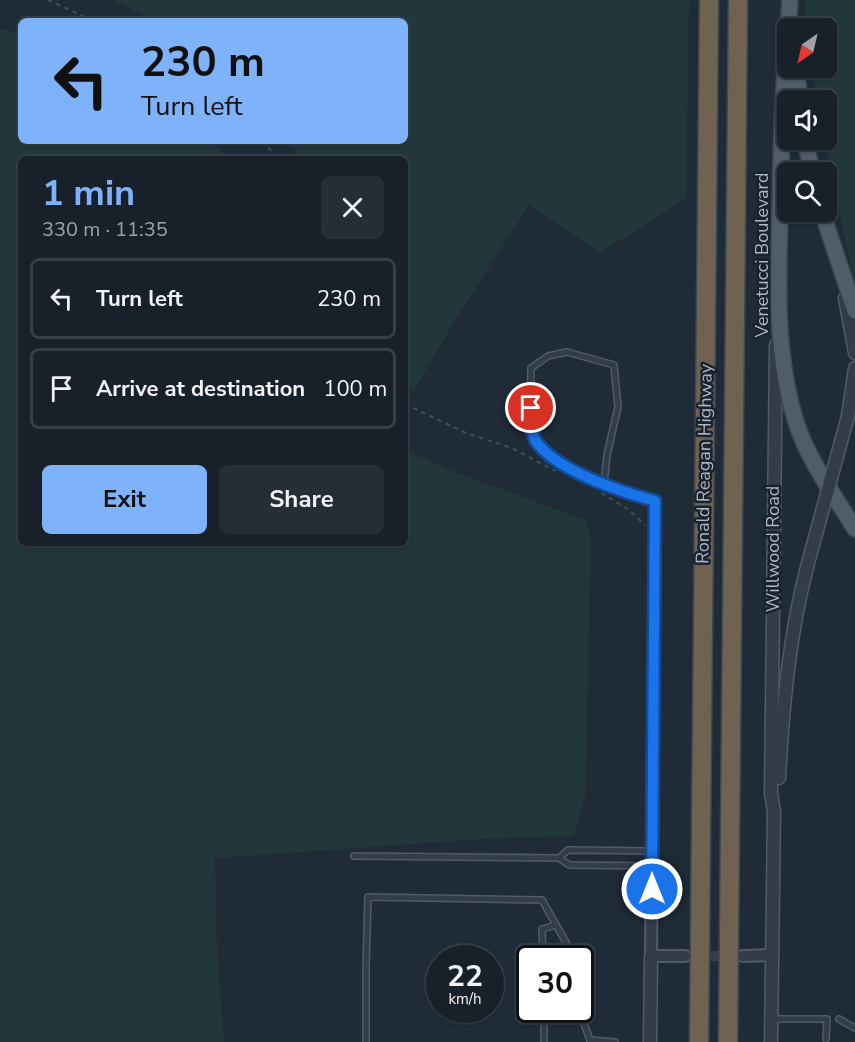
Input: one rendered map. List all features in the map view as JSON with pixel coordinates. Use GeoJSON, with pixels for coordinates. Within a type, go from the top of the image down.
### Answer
{"type":"FeatureCollection","features":[{"type":"Feature","properties":{"kind":"highway","name":"Ronald Reagan Highway"},"geometry":{"type":"LineString","coordinates":[[699,1042],[709,0]]}},
{"type":"Feature","properties":{"kind":"highway","name":"Ronald Reagan Highway"},"geometry":{"type":"LineString","coordinates":[[728,1042],[738,0]]}},
{"type":"Feature","properties":{"kind":"main road","name":"Venetucci Boulevard"},"geometry":{"type":"LineString","coordinates":[[784,78],[778,286],[788,392],[797,424],[810,456],[855,529]]}},
{"type":"Feature","properties":{"kind":"main road"},"geometry":{"type":"LineString","coordinates":[[825,222],[855,311]]}},
{"type":"Feature","properties":{"kind":"street"},"geometry":{"type":"LineString","coordinates":[[835,254],[855,353]]}},
{"type":"Feature","properties":{"kind":"street","name":"Willwood Road"},"geometry":{"type":"LineString","coordinates":[[771,1042],[774,812],[771,793],[772,587],[778,286]]}},
{"type":"Feature","properties":{"kind":"street","name":"Willwood Road"},"geometry":{"type":"LineString","coordinates":[[774,812],[778,792],[784,700],[799,597],[848,416],[855,368]]}},
{"type":"Feature","properties":{"kind":"street"},"geometry":{"type":"LineString","coordinates":[[650,1042],[655,501]]}},
{"type":"Feature","properties":{"kind":"street"},"geometry":{"type":"LineString","coordinates":[[743,956],[772,955]]}},
{"type":"Feature","properties":{"kind":"street"},"geometry":{"type":"LineString","coordinates":[[651,956],[686,956]]}},
{"type":"Feature","properties":{"kind":"lane"},"geometry":{"type":"LineString","coordinates":[[604,484],[607,455],[618,407],[614,365],[567,352],[548,356],[531,368],[532,428],[537,443],[555,460],[604,484],[622,492],[655,501]]}},
{"type":"Feature","properties":{"kind":"lane"},"geometry":{"type":"LineString","coordinates":[[559,858],[568,850],[652,850]]}},
{"type":"Feature","properties":{"kind":"lane"},"geometry":{"type":"LineString","coordinates":[[354,856],[559,858],[569,865],[652,866]]}},
{"type":"Feature","properties":{"kind":"lane"},"geometry":{"type":"LineString","coordinates":[[366,1042],[368,897],[542,900],[567,945]]}},
{"type":"Feature","properties":{"kind":"lane"},"geometry":{"type":"LineString","coordinates":[[543,945],[542,929],[556,925]]}},
{"type":"Feature","properties":{"kind":"lane"},"geometry":{"type":"LineString","coordinates":[[771,1019],[827,1019],[826,1039]]}},
{"type":"Feature","properties":{"kind":"lane"},"geometry":{"type":"LineString","coordinates":[[839,1019],[855,1028]]}},
{"type":"Feature","properties":{"kind":"lane"},"geometry":{"type":"LineString","coordinates":[[544,1023],[544,1042]]}},
{"type":"Feature","properties":{"kind":"lane"},"geometry":{"type":"LineString","coordinates":[[584,1023],[590,1041],[615,1042]]}},
{"type":"Feature","properties":{"kind":"path"},"geometry":{"type":"LineString","coordinates":[[48,0],[87,18]]}},
{"type":"Feature","properties":{"kind":"path"},"geometry":{"type":"LineString","coordinates":[[265,144],[276,156]]}},
{"type":"Feature","properties":{"kind":"path"},"geometry":{"type":"LineString","coordinates":[[408,405],[466,433],[512,448],[562,474]]}},
{"type":"Feature","properties":{"kind":"path"},"geometry":{"type":"LineString","coordinates":[[597,490],[628,509],[655,534]]}},
{"type":"Feature","properties":{"kind":"green space"},"geometry":{"type":"Polygon","coordinates":[[[113,0],[689,0],[686,198],[635,232],[599,252],[529,205],[457,317],[413,392],[408,388],[408,156],[301,156],[290,144],[408,144],[408,18],[151,18],[113,0]]]}},
{"type":"Feature","properties":{"kind":"green space"},"geometry":{"type":"Polygon","coordinates":[[[805,0],[855,0],[855,286],[837,198],[837,162],[830,162],[827,150],[837,150],[837,90],[815,90],[813,78],[837,78],[837,18],[806,18],[805,0]]]}},
{"type":"Feature","properties":{"kind":"green space"},"geometry":{"type":"Polygon","coordinates":[[[0,29],[18,32],[18,144],[214,144],[225,156],[18,156],[18,546],[408,546],[408,451],[452,471],[586,520],[591,539],[585,797],[574,836],[482,839],[215,858],[217,949],[224,1042],[0,1042],[0,29]]]}},
{"type":"Feature","properties":{"kind":"tunnel"},"geometry":{"type":"LineString","coordinates":[[695,956],[733,956]]}},
{"type":"Feature","properties":{"kind":"route"},"geometry":{"type":"LineString","coordinates":[[531,408],[532,428],[537,443],[555,460],[622,492],[655,501],[652,889]]}}]}
